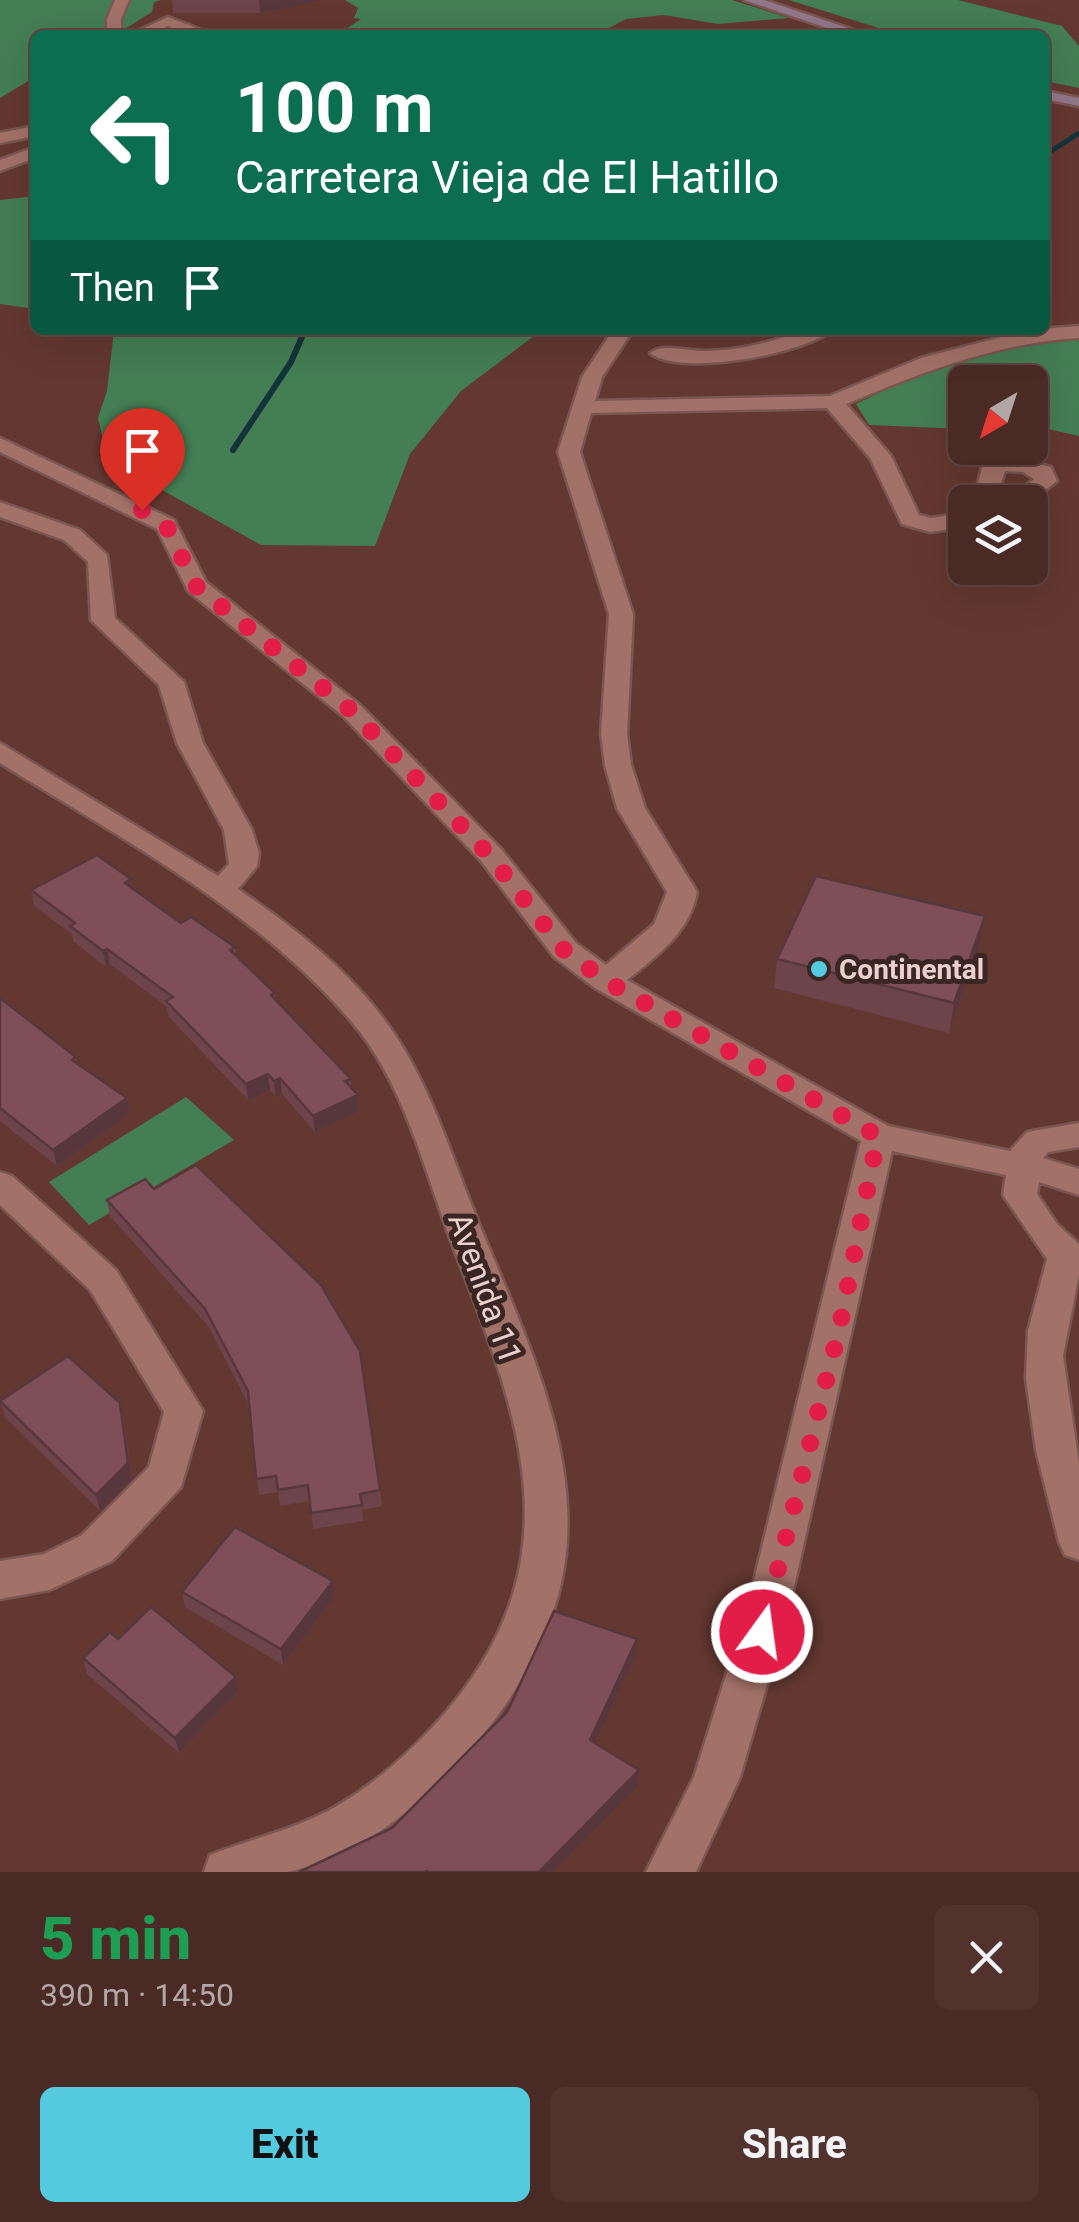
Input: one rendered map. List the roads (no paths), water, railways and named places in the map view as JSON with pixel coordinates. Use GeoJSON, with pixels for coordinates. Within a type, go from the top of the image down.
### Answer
{"type":"FeatureCollection","features":[{"type":"Feature","properties":{"kind":"main road"},"geometry":{"type":"LineString","coordinates":[[751,0],[846,30]]}},
{"type":"Feature","properties":{"kind":"main road"},"geometry":{"type":"LineString","coordinates":[[776,0],[869,30]]}},
{"type":"Feature","properties":{"kind":"main road"},"geometry":{"type":"LineString","coordinates":[[1050,92],[1079,98]]}},
{"type":"Feature","properties":{"kind":"street"},"geometry":{"type":"LineString","coordinates":[[114,30],[122,0]]}},
{"type":"Feature","properties":{"kind":"street"},"geometry":{"type":"LineString","coordinates":[[147,30],[168,20],[191,30]]}},
{"type":"Feature","properties":{"kind":"street"},"geometry":{"type":"LineString","coordinates":[[1,142],[30,133]]}},
{"type":"Feature","properties":{"kind":"street"},"geometry":{"type":"LineString","coordinates":[[1,142],[30,148]]}},
{"type":"Feature","properties":{"kind":"street"},"geometry":{"type":"LineString","coordinates":[[1,142],[7,158],[1,166]]}},
{"type":"Feature","properties":{"kind":"street"},"geometry":{"type":"LineString","coordinates":[[1,166],[30,152]]}},
{"type":"Feature","properties":{"kind":"street"},"geometry":{"type":"LineString","coordinates":[[1050,334],[1079,332]]}},
{"type":"Feature","properties":{"kind":"street"},"geometry":{"type":"LineString","coordinates":[[606,981],[672,920],[682,905],[682,892],[631,808],[618,765],[614,734],[620,614],[569,452],[606,350],[619,335]]}},
{"type":"Feature","properties":{"kind":"street"},"geometry":{"type":"LineString","coordinates":[[660,353],[711,356],[773,350],[810,335]]}},
{"type":"Feature","properties":{"kind":"street"},"geometry":{"type":"LineString","coordinates":[[583,406],[833,402],[928,362],[1044,335]]}},
{"type":"Feature","properties":{"kind":"street"},"geometry":{"type":"LineString","coordinates":[[833,402],[880,456],[910,519],[930,525],[948,522]]}},
{"type":"Feature","properties":{"kind":"street"},"geometry":{"type":"LineString","coordinates":[[0,444],[166,525],[196,586],[352,711],[490,856],[564,950],[606,981],[878,1136],[1079,1182]]}},
{"type":"Feature","properties":{"kind":"street"},"geometry":{"type":"LineString","coordinates":[[988,485],[991,469],[1004,464],[1026,465],[1043,472],[1046,481],[1040,485]]}},
{"type":"Feature","properties":{"kind":"street"},"geometry":{"type":"LineString","coordinates":[[0,509],[72,535],[99,560],[103,620],[171,682],[190,743],[238,830],[246,853],[243,866],[220,891]]}},
{"type":"Feature","properties":{"kind":"street","name":"Avenida 11"},"geometry":{"type":"LineString","coordinates":[[0,750],[220,891],[338,988],[365,1016],[403,1079],[495,1302],[530,1415],[547,1528],[536,1598],[498,1683],[432,1760],[352,1822],[227,1872]]}},
{"type":"Feature","properties":{"kind":"street"},"geometry":{"type":"LineString","coordinates":[[1079,1135],[1039,1141],[1027,1150],[1021,1168],[1020,1195],[1072,1258],[1048,1319],[1044,1356],[1052,1430],[1079,1542]]}},
{"type":"Feature","properties":{"kind":"street"},"geometry":{"type":"LineString","coordinates":[[669,1872],[711,1795],[762,1632],[839,1330],[878,1136]]}},
{"type":"Feature","properties":{"kind":"street"},"geometry":{"type":"LineString","coordinates":[[0,1185],[103,1280],[184,1411],[167,1475],[98,1548],[49,1572],[0,1580]]}},
{"type":"Feature","properties":{"kind":"waterway"},"geometry":{"type":"LineString","coordinates":[[1050,152],[1079,133]]}},
{"type":"Feature","properties":{"kind":"waterway"},"geometry":{"type":"LineString","coordinates":[[233,450],[291,362],[303,335]]}},
{"type":"Feature","properties":{"kind":"place","name":"Continental"},"geometry":{"type":"Point","coordinates":[819,969]}}]}
